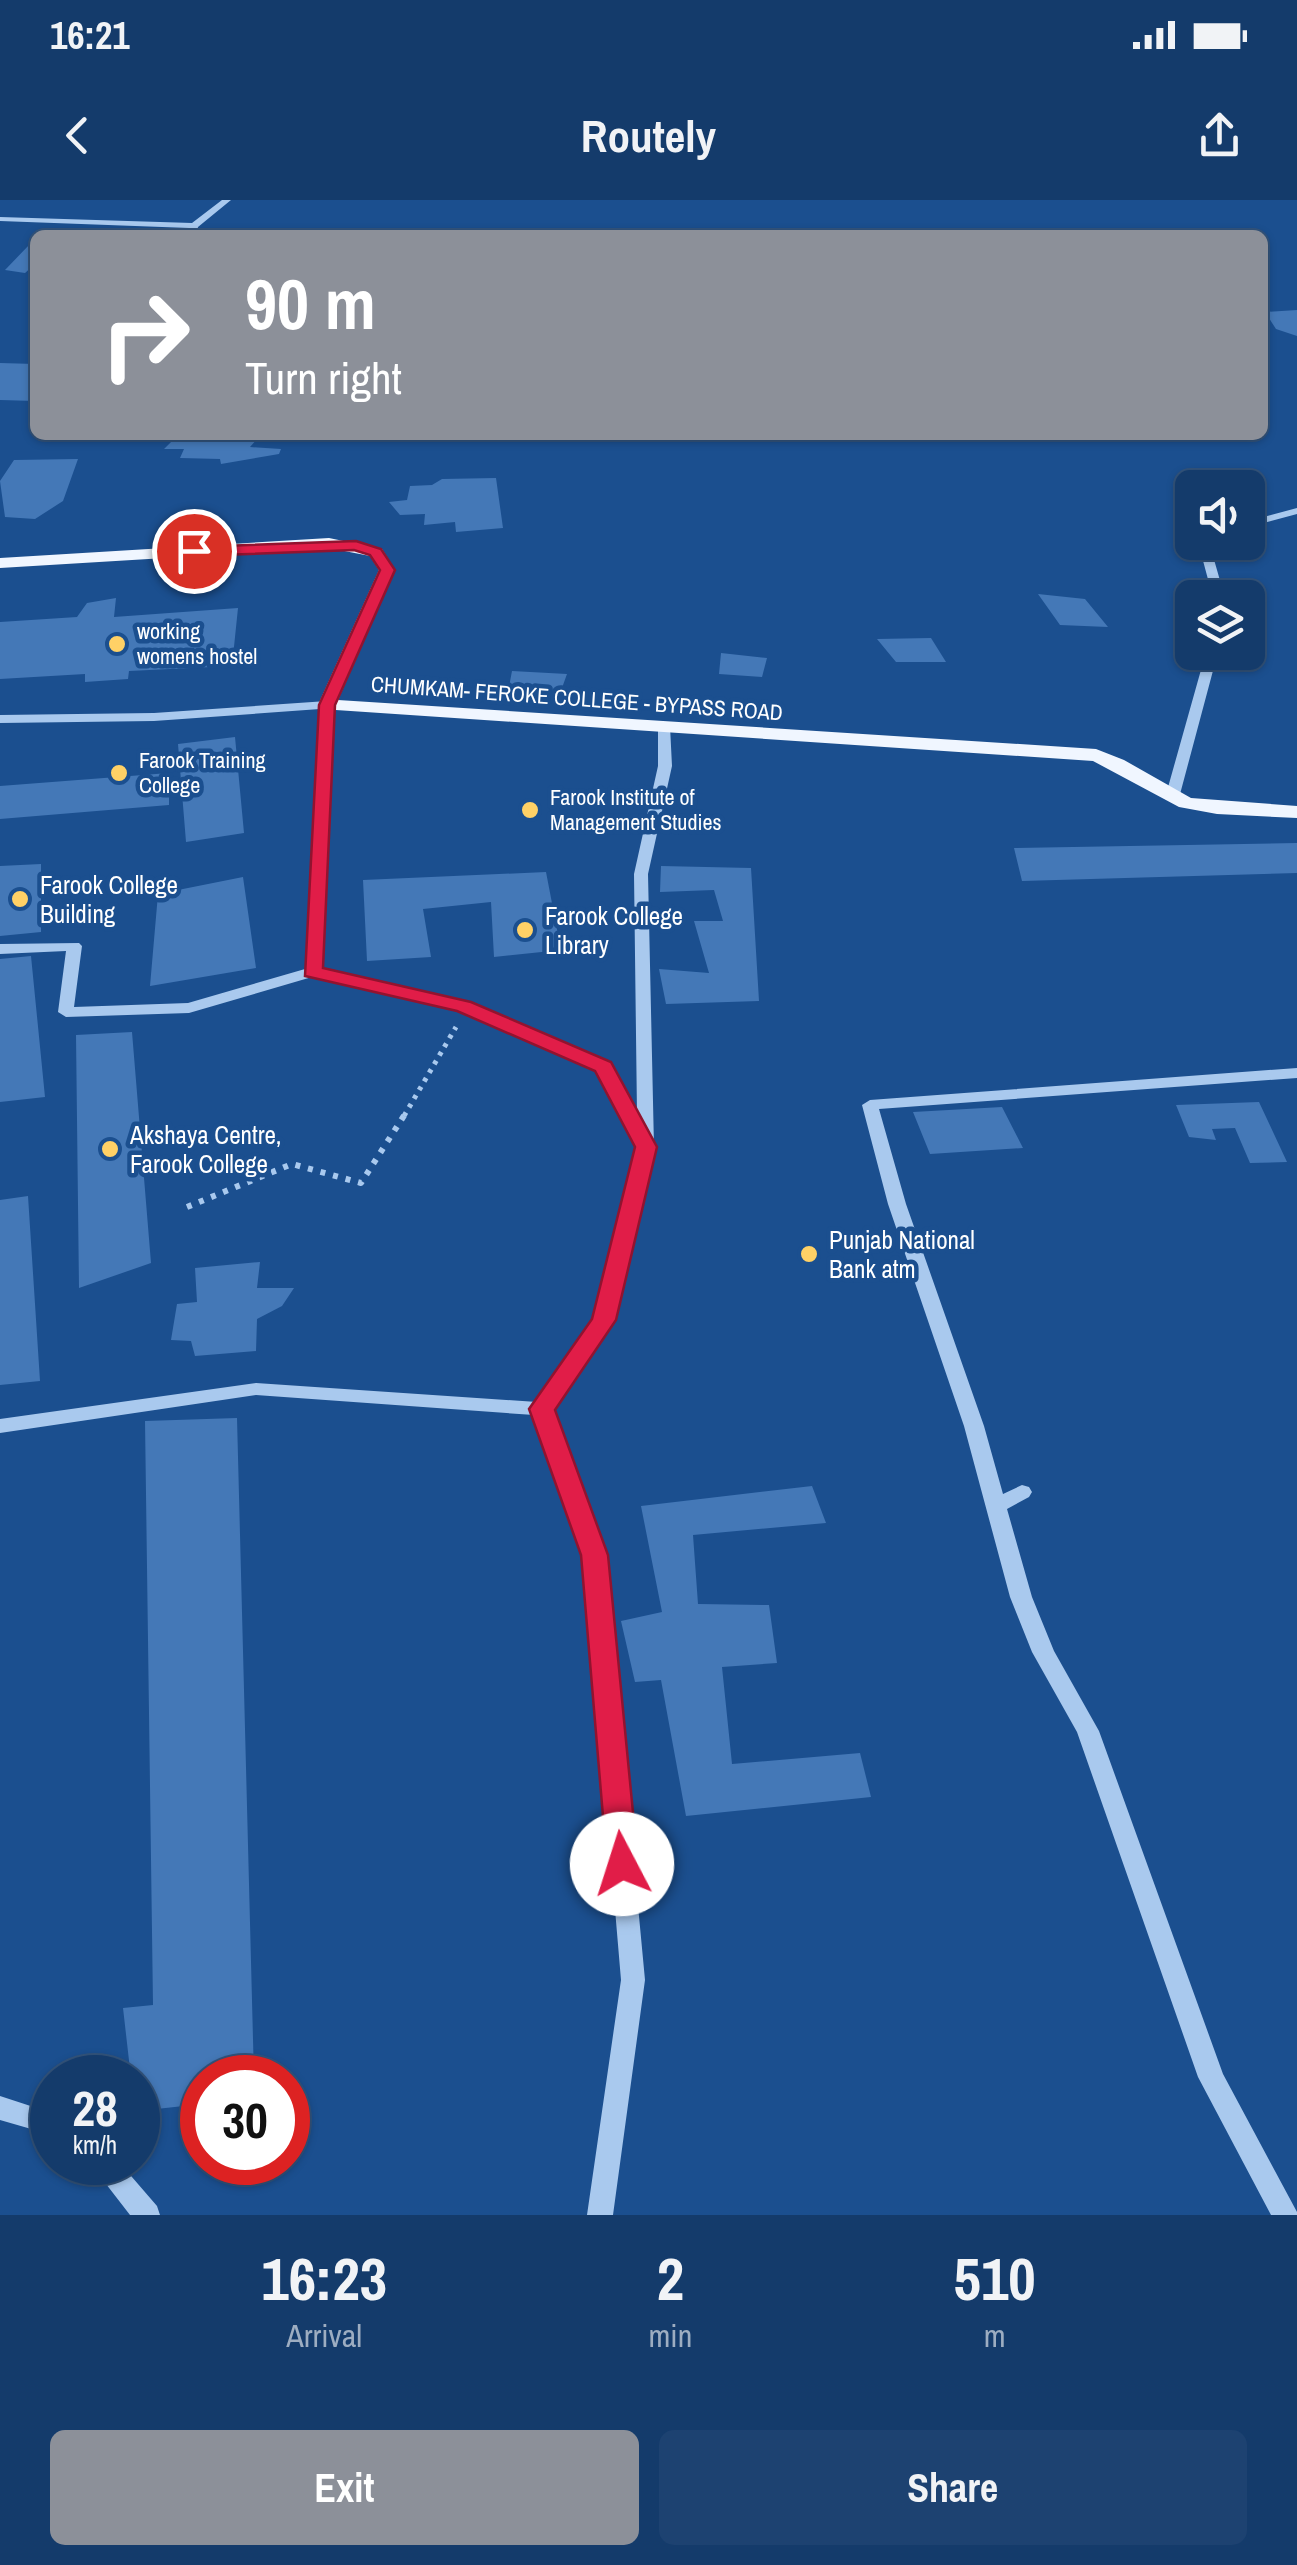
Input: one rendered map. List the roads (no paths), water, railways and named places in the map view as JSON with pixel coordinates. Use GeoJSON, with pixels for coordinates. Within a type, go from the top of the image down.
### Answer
{"type":"FeatureCollection","features":[{"type":"Feature","properties":{"kind":"main road","name":"CHUMKAM- FEROKE COLLEGE - BYPASS ROAD"},"geometry":{"type":"LineString","coordinates":[[0,563],[329,543],[376,552],[387,570],[384,583],[327,705],[1096,755],[1128,767],[1172,798],[1206,806],[1297,812]]}},
{"type":"Feature","properties":{"kind":"street"},"geometry":{"type":"LineString","coordinates":[[194,230],[226,200]]}},
{"type":"Feature","properties":{"kind":"street"},"geometry":{"type":"LineString","coordinates":[[0,219],[177,230]]}},
{"type":"Feature","properties":{"kind":"street"},"geometry":{"type":"LineString","coordinates":[[1265,519],[1297,511]]}},
{"type":"Feature","properties":{"kind":"street"},"geometry":{"type":"LineString","coordinates":[[1172,798],[1207,670]]}},
{"type":"Feature","properties":{"kind":"street"},"geometry":{"type":"LineString","coordinates":[[0,719],[154,717],[327,705],[312,972]]}},
{"type":"Feature","properties":{"kind":"street"},"geometry":{"type":"LineString","coordinates":[[542,1409],[604,1320],[646,1147],[640,874],[665,766],[664,726]]}},
{"type":"Feature","properties":{"kind":"street"},"geometry":{"type":"LineString","coordinates":[[0,949],[74,946],[66,1012],[189,1008],[312,972],[464,1006],[604,1067],[646,1147]]}},
{"type":"Feature","properties":{"kind":"street"},"geometry":{"type":"LineString","coordinates":[[1285,2215],[1212,2077],[1088,1731],[1044,1652],[1021,1597],[974,1426],[896,1204],[870,1105],[1297,1073]]}},
{"type":"Feature","properties":{"kind":"street"},"geometry":{"type":"LineString","coordinates":[[0,1426],[256,1389],[542,1409]]}},
{"type":"Feature","properties":{"kind":"street"},"geometry":{"type":"LineString","coordinates":[[542,1409],[594,1555],[633,1980],[600,2215]]}},
{"type":"Feature","properties":{"kind":"street"},"geometry":{"type":"LineString","coordinates":[[995,1508],[1022,1492]]}},
{"type":"Feature","properties":{"kind":"street"},"geometry":{"type":"LineString","coordinates":[[0,2108],[30,2117]]}},
{"type":"Feature","properties":{"kind":"street"},"geometry":{"type":"LineString","coordinates":[[122,2185],[147,2215]]}},
{"type":"Feature","properties":{"kind":"place","name":"working womens hostel"},"geometry":{"type":"Point","coordinates":[117,644]}},
{"type":"Feature","properties":{"kind":"place","name":"Farook Training College"},"geometry":{"type":"Point","coordinates":[119,773]}},
{"type":"Feature","properties":{"kind":"place","name":"Farook Institute of Management Studies"},"geometry":{"type":"Point","coordinates":[530,810]}},
{"type":"Feature","properties":{"kind":"place","name":"Farook College Building"},"geometry":{"type":"Point","coordinates":[20,899]}},
{"type":"Feature","properties":{"kind":"place","name":"Farook College Library"},"geometry":{"type":"Point","coordinates":[525,930]}},
{"type":"Feature","properties":{"kind":"place","name":"Akshaya Centre, Farook College"},"geometry":{"type":"Point","coordinates":[110,1149]}},
{"type":"Feature","properties":{"kind":"place","name":"Punjab National Bank atm"},"geometry":{"type":"Point","coordinates":[809,1254]}}]}
